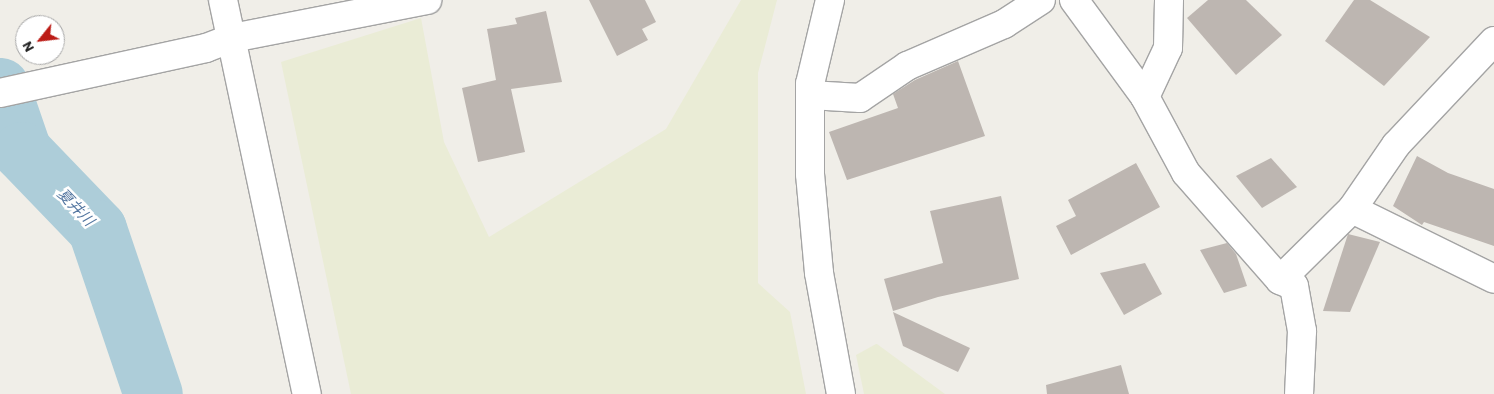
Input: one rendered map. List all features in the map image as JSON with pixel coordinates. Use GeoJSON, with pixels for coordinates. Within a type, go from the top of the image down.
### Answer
{"type":"FeatureCollection","features":[{"type":"Feature","properties":{"kind":"street"},"geometry":{"type":"LineString","coordinates":[[223,0],[307,394]]}},
{"type":"Feature","properties":{"kind":"street"},"geometry":{"type":"LineString","coordinates":[[0,93],[206,48],[232,38],[427,0]]}},
{"type":"Feature","properties":{"kind":"street"},"geometry":{"type":"LineString","coordinates":[[830,0],[810,95],[810,174],[819,273],[841,394]]}},
{"type":"Feature","properties":{"kind":"street"},"geometry":{"type":"LineString","coordinates":[[810,95],[860,98],[907,66],[1004,24],[1041,0]]}},
{"type":"Feature","properties":{"kind":"street"},"geometry":{"type":"LineString","coordinates":[[1074,0],[1145,96],[1186,173],[1280,280],[1294,286],[1302,331],[1299,394]]}},
{"type":"Feature","properties":{"kind":"street"},"geometry":{"type":"LineString","coordinates":[[1145,96],[1168,48],[1169,0]]}},
{"type":"Feature","properties":{"kind":"street"},"geometry":{"type":"LineString","coordinates":[[1280,280],[1352,209],[1396,145],[1494,41]]}},
{"type":"Feature","properties":{"kind":"street"},"geometry":{"type":"LineString","coordinates":[[1352,209],[1494,279]]}},
{"type":"Feature","properties":{"kind":"green space"},"geometry":{"type":"Polygon","coordinates":[[[741,0],[777,0],[758,73],[758,283],[790,312],[806,394],[351,394],[281,62],[421,18],[444,142],[489,237],[666,129],[741,0]]]}},
{"type":"Feature","properties":{"kind":"green space"},"geometry":{"type":"Polygon","coordinates":[[[876,344],[945,394],[864,394],[856,355],[876,344]]]}},
{"type":"Feature","properties":{"kind":"building"},"geometry":{"type":"Polygon","coordinates":[[[589,0],[645,0],[656,22],[642,29],[648,40],[617,56],[589,0]]]}},
{"type":"Feature","properties":{"kind":"building"},"geometry":{"type":"Polygon","coordinates":[[[1208,0],[1246,0],[1282,35],[1236,75],[1187,18],[1208,0]]]}},
{"type":"Feature","properties":{"kind":"building"},"geometry":{"type":"Polygon","coordinates":[[[1354,0],[1370,0],[1430,37],[1384,86],[1325,41],[1354,0]]]}},
{"type":"Feature","properties":{"kind":"building"},"geometry":{"type":"Polygon","coordinates":[[[546,11],[562,82],[511,89],[525,152],[478,162],[462,88],[496,80],[487,29],[517,24],[515,18],[546,11]]]}},
{"type":"Feature","properties":{"kind":"building"},"geometry":{"type":"Polygon","coordinates":[[[958,61],[985,136],[847,180],[829,132],[898,108],[893,94],[915,80],[958,61]]]}},
{"type":"Feature","properties":{"kind":"building"},"geometry":{"type":"Polygon","coordinates":[[[1417,156],[1448,173],[1494,189],[1494,246],[1424,222],[1422,225],[1393,206],[1417,156]]]}},
{"type":"Feature","properties":{"kind":"building"},"geometry":{"type":"Polygon","coordinates":[[[1271,158],[1297,187],[1262,208],[1236,176],[1271,158]]]}},
{"type":"Feature","properties":{"kind":"building"},"geometry":{"type":"Polygon","coordinates":[[[1136,163],[1160,207],[1071,255],[1056,226],[1076,216],[1068,200],[1136,163]]]}},
{"type":"Feature","properties":{"kind":"building"},"geometry":{"type":"Polygon","coordinates":[[[1001,196],[1019,279],[938,297],[893,311],[884,279],[943,263],[930,211],[1001,196]]]}},
{"type":"Feature","properties":{"kind":"building"},"geometry":{"type":"Polygon","coordinates":[[[1348,234],[1380,242],[1350,312],[1323,311],[1348,234]]]}},
{"type":"Feature","properties":{"kind":"building"},"geometry":{"type":"Polygon","coordinates":[[[1227,243],[1236,254],[1247,286],[1224,293],[1200,250],[1227,243]]]}},
{"type":"Feature","properties":{"kind":"building"},"geometry":{"type":"Polygon","coordinates":[[[1145,263],[1162,294],[1124,315],[1100,273],[1145,263]]]}},
{"type":"Feature","properties":{"kind":"building"},"geometry":{"type":"Polygon","coordinates":[[[893,312],[970,348],[958,372],[903,346],[893,312]]]}},
{"type":"Feature","properties":{"kind":"building"},"geometry":{"type":"Polygon","coordinates":[[[1121,365],[1129,394],[1047,394],[1046,385],[1121,365]]]}},
{"type":"Feature","properties":{"kind":"waterway","name":"夏井川"},"geometry":{"type":"LineString","coordinates":[[0,87],[22,151],[97,229],[153,394]]}}]}
